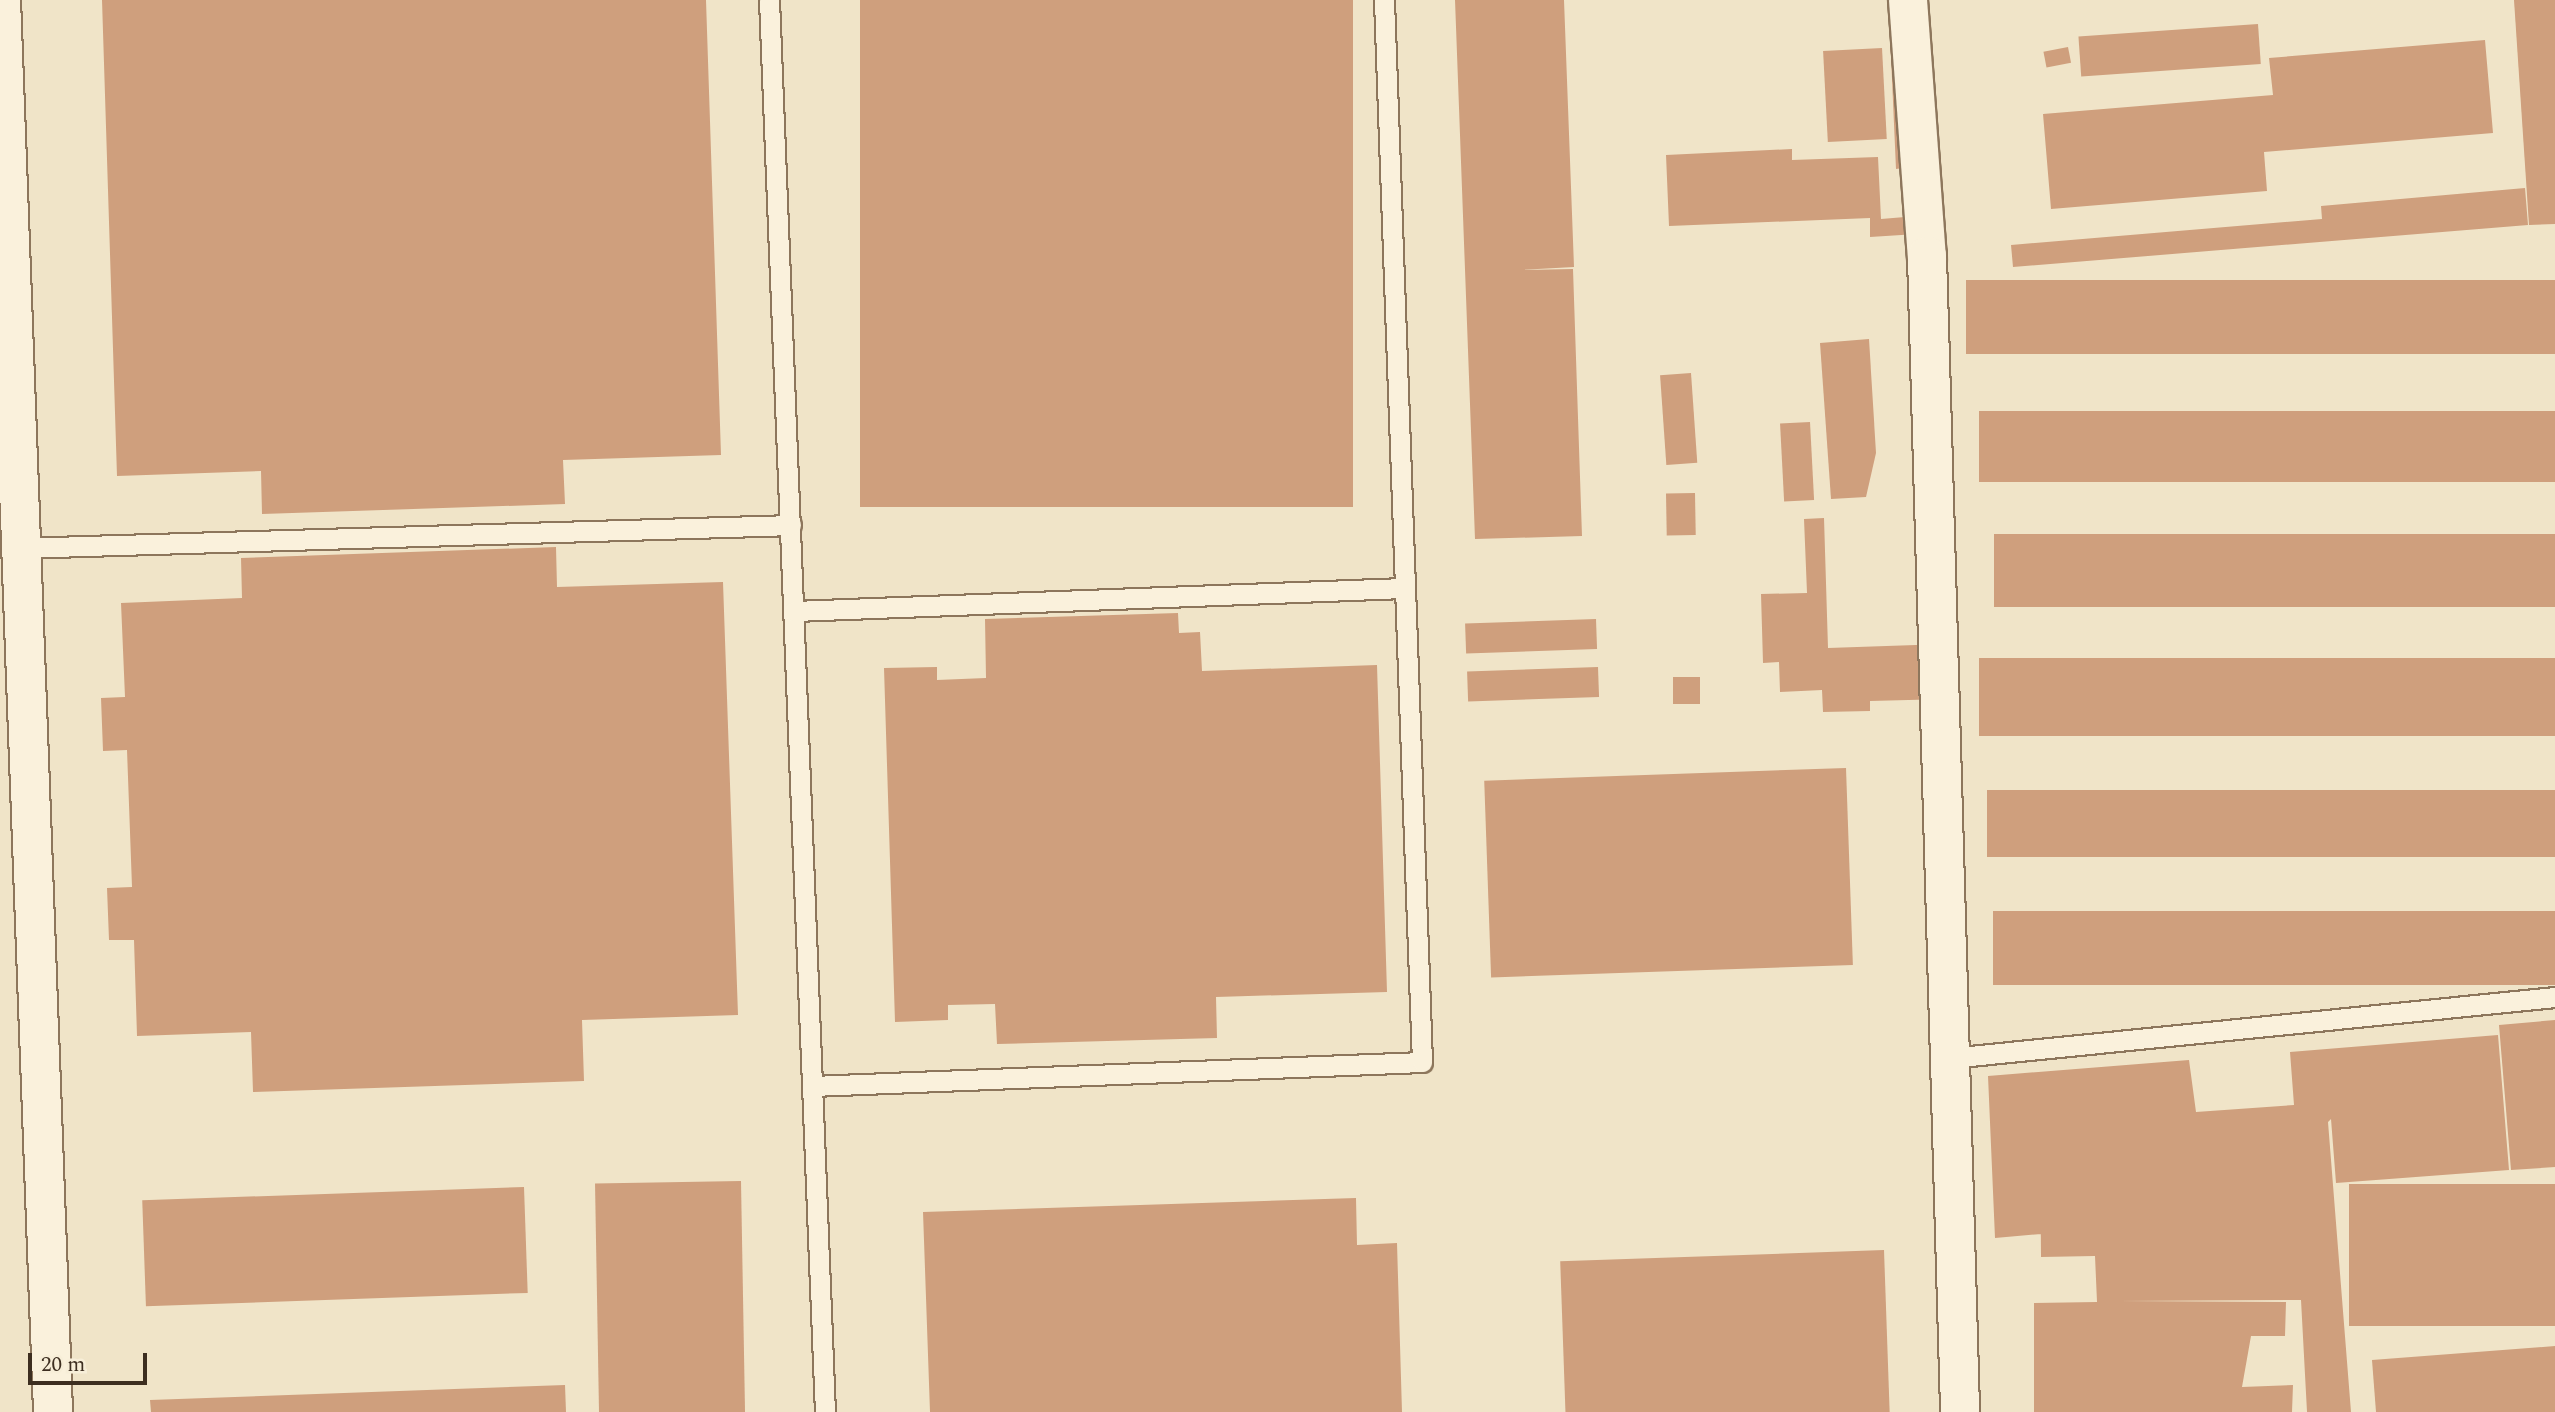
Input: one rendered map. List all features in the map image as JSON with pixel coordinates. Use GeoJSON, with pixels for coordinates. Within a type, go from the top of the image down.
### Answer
{"type":"FeatureCollection","features":[{"type":"Feature","properties":{"kind":"street"},"geometry":{"type":"LineString","coordinates":[[1,0],[4,310],[18,548],[53,1412]]}},
{"type":"Feature","properties":{"kind":"street"},"geometry":{"type":"LineString","coordinates":[[1908,0],[1927,256],[1960,1412]]}},
{"type":"Feature","properties":{"kind":"lane"},"geometry":{"type":"LineString","coordinates":[[769,0],[825,1412]]}},
{"type":"Feature","properties":{"kind":"lane"},"geometry":{"type":"LineString","coordinates":[[812,1086],[1422,1062],[1384,0]]}},
{"type":"Feature","properties":{"kind":"lane"},"geometry":{"type":"LineString","coordinates":[[18,548],[791,525]]}},
{"type":"Feature","properties":{"kind":"lane"},"geometry":{"type":"LineString","coordinates":[[794,611],[1405,588]]}},
{"type":"Feature","properties":{"kind":"lane"},"geometry":{"type":"LineString","coordinates":[[1950,1058],[2555,997]]}},
{"type":"Feature","properties":{"kind":"building"},"geometry":{"type":"Polygon","coordinates":[[[102,0],[706,0],[721,455],[563,460],[565,504],[262,514],[261,471],[117,476],[102,0]]]}},
{"type":"Feature","properties":{"kind":"building"},"geometry":{"type":"Polygon","coordinates":[[[860,0],[1353,0],[1353,507],[860,507],[860,0]]]}},
{"type":"Feature","properties":{"kind":"building"},"geometry":{"type":"Polygon","coordinates":[[[1455,0],[1564,0],[1574,267],[1521,270],[1573,269],[1582,536],[1475,539],[1455,0]]]}},
{"type":"Feature","properties":{"kind":"building"},"geometry":{"type":"Polygon","coordinates":[[[2514,0],[2555,0],[2555,224],[2529,225],[2514,0]]]}},
{"type":"Feature","properties":{"kind":"building"},"geometry":{"type":"Polygon","coordinates":[[[2258,24],[2261,64],[2081,76],[2078,37],[2258,24]]]}},
{"type":"Feature","properties":{"kind":"building"},"geometry":{"type":"Polygon","coordinates":[[[1890,34],[1912,34],[1917,234],[1870,237],[1870,218],[1669,226],[1666,155],[1792,149],[1792,160],[1878,157],[1881,219],[1905,217],[1903,168],[1896,169],[1890,34]]]}},
{"type":"Feature","properties":{"kind":"building"},"geometry":{"type":"Polygon","coordinates":[[[2485,40],[2493,133],[2264,152],[2267,191],[2051,209],[2043,114],[2273,95],[2269,58],[2485,40]]]}},
{"type":"Feature","properties":{"kind":"building"},"geometry":{"type":"Polygon","coordinates":[[[2068,47],[2071,63],[2047,67],[2043,52],[2068,47]]]}},
{"type":"Feature","properties":{"kind":"building"},"geometry":{"type":"Polygon","coordinates":[[[1882,48],[1887,139],[1828,142],[1823,51],[1882,48]]]}},
{"type":"Feature","properties":{"kind":"building"},"geometry":{"type":"Polygon","coordinates":[[[2525,188],[2528,225],[2013,267],[2011,245],[2322,219],[2321,206],[2525,188]]]}},
{"type":"Feature","properties":{"kind":"building"},"geometry":{"type":"Polygon","coordinates":[[[1966,280],[2555,280],[2555,354],[1966,354],[1966,280]]]}},
{"type":"Feature","properties":{"kind":"building"},"geometry":{"type":"Polygon","coordinates":[[[1869,339],[1876,453],[1866,497],[1831,499],[1820,343],[1869,339]]]}},
{"type":"Feature","properties":{"kind":"building"},"geometry":{"type":"Polygon","coordinates":[[[1691,373],[1697,463],[1666,465],[1660,375],[1691,373]]]}},
{"type":"Feature","properties":{"kind":"building"},"geometry":{"type":"Polygon","coordinates":[[[1979,411],[2555,411],[2555,482],[1979,482],[1979,411]]]}},
{"type":"Feature","properties":{"kind":"building"},"geometry":{"type":"Polygon","coordinates":[[[1810,422],[1814,500],[1784,501],[1780,424],[1810,422]]]}},
{"type":"Feature","properties":{"kind":"building"},"geometry":{"type":"Polygon","coordinates":[[[1695,493],[1696,535],[1667,535],[1666,494],[1695,493]]]}},
{"type":"Feature","properties":{"kind":"building"},"geometry":{"type":"Polygon","coordinates":[[[1824,518],[1828,648],[1945,644],[1947,699],[1870,701],[1870,711],[1823,712],[1822,690],[1780,692],[1779,662],[1763,663],[1761,594],[1807,593],[1804,519],[1824,518]]]}},
{"type":"Feature","properties":{"kind":"building"},"geometry":{"type":"Polygon","coordinates":[[[1994,534],[2555,534],[2555,607],[1994,607],[1994,534]]]}},
{"type":"Feature","properties":{"kind":"building"},"geometry":{"type":"Polygon","coordinates":[[[556,547],[557,587],[723,582],[738,1015],[582,1020],[584,1081],[253,1092],[251,1032],[137,1036],[134,940],[109,940],[107,888],[132,887],[127,750],[103,751],[101,698],[125,697],[121,603],[242,598],[241,558],[556,547]]]}},
{"type":"Feature","properties":{"kind":"building"},"geometry":{"type":"Polygon","coordinates":[[[1178,613],[1179,633],[1200,632],[1202,671],[1377,665],[1387,992],[1216,997],[1217,1038],[997,1044],[995,1004],[948,1005],[948,1020],[895,1022],[884,668],[937,667],[937,680],[986,678],[985,619],[1178,613]]]}},
{"type":"Feature","properties":{"kind":"building"},"geometry":{"type":"Polygon","coordinates":[[[1596,619],[1597,649],[1466,654],[1465,624],[1596,619]]]}},
{"type":"Feature","properties":{"kind":"building"},"geometry":{"type":"Polygon","coordinates":[[[1979,658],[2555,658],[2555,736],[1979,736],[1979,658]]]}},
{"type":"Feature","properties":{"kind":"building"},"geometry":{"type":"Polygon","coordinates":[[[1598,667],[1599,697],[1468,702],[1467,672],[1598,667]]]}},
{"type":"Feature","properties":{"kind":"building"},"geometry":{"type":"Polygon","coordinates":[[[1673,677],[1700,677],[1700,704],[1673,704],[1673,677]]]}},
{"type":"Feature","properties":{"kind":"building"},"geometry":{"type":"Polygon","coordinates":[[[1846,768],[1853,965],[1491,978],[1484,781],[1846,768]]]}},
{"type":"Feature","properties":{"kind":"building"},"geometry":{"type":"Polygon","coordinates":[[[1987,790],[2555,790],[2555,857],[1987,857],[1987,790]]]}},
{"type":"Feature","properties":{"kind":"building"},"geometry":{"type":"Polygon","coordinates":[[[1993,911],[2555,911],[2555,985],[1993,985],[1993,911]]]}},
{"type":"Feature","properties":{"kind":"building"},"geometry":{"type":"Polygon","coordinates":[[[2555,1020],[2555,1167],[2511,1170],[2499,1025],[2555,1020]]]}},
{"type":"Feature","properties":{"kind":"building"},"geometry":{"type":"Polygon","coordinates":[[[2498,1035],[2509,1170],[2336,1183],[2331,1119],[2328,1122],[2351,1412],[2307,1412],[2301,1300],[2119,1301],[2286,1302],[2285,1336],[2251,1336],[2242,1387],[2293,1385],[2292,1412],[2034,1412],[2034,1303],[2097,1302],[2095,1256],[2041,1257],[2041,1234],[1995,1238],[1988,1076],[2189,1060],[2196,1112],[2294,1105],[2290,1052],[2498,1035]]]}},
{"type":"Feature","properties":{"kind":"building"},"geometry":{"type":"Polygon","coordinates":[[[741,1181],[745,1412],[599,1412],[595,1184],[741,1181]]]}},
{"type":"Feature","properties":{"kind":"building"},"geometry":{"type":"Polygon","coordinates":[[[2349,1184],[2555,1184],[2555,1326],[2349,1326],[2349,1184]]]}},
{"type":"Feature","properties":{"kind":"building"},"geometry":{"type":"Polygon","coordinates":[[[524,1187],[528,1293],[146,1306],[142,1200],[524,1187]]]}},
{"type":"Feature","properties":{"kind":"building"},"geometry":{"type":"Polygon","coordinates":[[[1356,1198],[1357,1245],[1397,1243],[1402,1412],[930,1412],[923,1212],[1356,1198]]]}},
{"type":"Feature","properties":{"kind":"building"},"geometry":{"type":"Polygon","coordinates":[[[1884,1250],[1890,1412],[1565,1412],[1560,1261],[1884,1250]]]}},
{"type":"Feature","properties":{"kind":"building"},"geometry":{"type":"Polygon","coordinates":[[[2555,1346],[2555,1412],[2376,1412],[2372,1360],[2555,1346]]]}},
{"type":"Feature","properties":{"kind":"building"},"geometry":{"type":"Polygon","coordinates":[[[565,1385],[566,1412],[151,1412],[150,1400],[565,1385]]]}}]}
